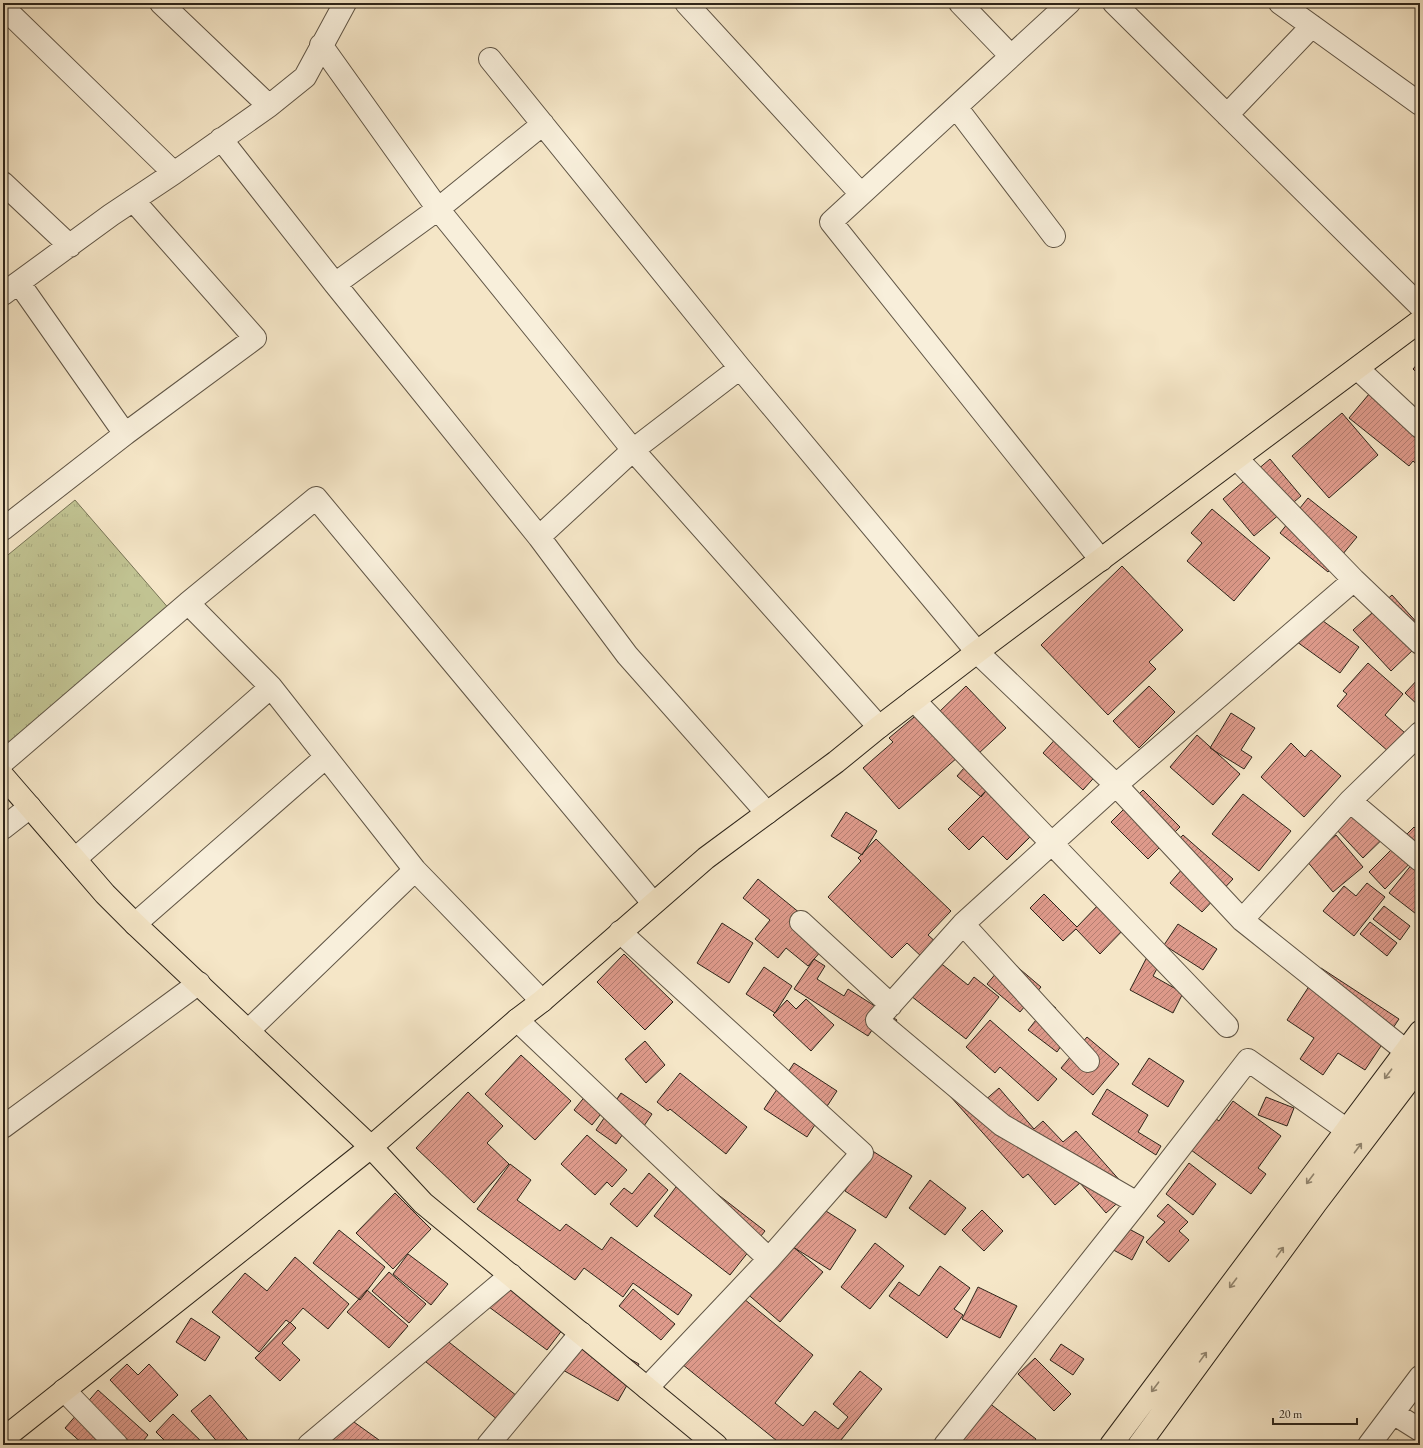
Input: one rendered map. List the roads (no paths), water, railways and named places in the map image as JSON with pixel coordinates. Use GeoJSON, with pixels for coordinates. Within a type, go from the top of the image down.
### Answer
{"type":"FeatureCollection","features":[{"type":"Feature","properties":{"kind":"main road"},"geometry":{"type":"LineString","coordinates":[[3,1439],[371,1147],[706,858],[836,762],[977,652],[1358,369],[1420,321]]}},
{"type":"Feature","properties":{"kind":"main road"},"geometry":{"type":"LineString","coordinates":[[3,776],[106,894],[135,924],[371,1147],[423,1203],[648,1388],[707,1442]]}},
{"type":"Feature","properties":{"kind":"main road"},"geometry":{"type":"LineString","coordinates":[[1139,1445],[1316,1203],[1413,1059],[1420,1032]]}},
{"type":"Feature","properties":{"kind":"main road"},"geometry":{"type":"LineString","coordinates":[[1111,1445],[1347,1130],[1413,1059]]}},
{"type":"Feature","properties":{"kind":"street"},"geometry":{"type":"LineString","coordinates":[[161,3],[269,106]]}},
{"type":"Feature","properties":{"kind":"street"},"geometry":{"type":"LineString","coordinates":[[125,434],[11,289],[133,200],[269,106],[305,76],[345,3]]}},
{"type":"Feature","properties":{"kind":"street"},"geometry":{"type":"LineString","coordinates":[[686,3],[861,194]]}},
{"type":"Feature","properties":{"kind":"street"},"geometry":{"type":"LineString","coordinates":[[960,3],[1011,56]]}},
{"type":"Feature","properties":{"kind":"street"},"geometry":{"type":"LineString","coordinates":[[1069,3],[831,222],[1101,560]]}},
{"type":"Feature","properties":{"kind":"street"},"geometry":{"type":"LineString","coordinates":[[1114,3],[1420,306]]}},
{"type":"Feature","properties":{"kind":"street"},"geometry":{"type":"LineString","coordinates":[[1280,3],[1420,104]]}},
{"type":"Feature","properties":{"kind":"street"},"geometry":{"type":"LineString","coordinates":[[3,7],[174,173]]}},
{"type":"Feature","properties":{"kind":"street"},"geometry":{"type":"LineString","coordinates":[[1227,115],[1312,26]]}},
{"type":"Feature","properties":{"kind":"street"},"geometry":{"type":"LineString","coordinates":[[321,45],[438,209],[633,450],[879,727]]}},
{"type":"Feature","properties":{"kind":"street"},"geometry":{"type":"LineString","coordinates":[[490,59],[740,368],[977,652],[1116,785],[1242,920],[1413,1059]]}},
{"type":"Feature","properties":{"kind":"street"},"geometry":{"type":"LineString","coordinates":[[956,107],[1054,236]]}},
{"type":"Feature","properties":{"kind":"street"},"geometry":{"type":"LineString","coordinates":[[334,284],[438,209],[543,124]]}},
{"type":"Feature","properties":{"kind":"street"},"geometry":{"type":"LineString","coordinates":[[221,139],[334,284],[539,537],[627,655],[767,813]]}},
{"type":"Feature","properties":{"kind":"street"},"geometry":{"type":"LineString","coordinates":[[3,183],[70,246]]}},
{"type":"Feature","properties":{"kind":"street"},"geometry":{"type":"LineString","coordinates":[[3,529],[125,434],[255,338],[133,200]]}},
{"type":"Feature","properties":{"kind":"street"},"geometry":{"type":"LineString","coordinates":[[539,537],[633,450],[740,368]]}},
{"type":"Feature","properties":{"kind":"street"},"geometry":{"type":"LineString","coordinates":[[1358,369],[1420,427]]}},
{"type":"Feature","properties":{"kind":"street"},"geometry":{"type":"LineString","coordinates":[[1237,459],[1354,580],[1420,643]]}},
{"type":"Feature","properties":{"kind":"street"},"geometry":{"type":"LineString","coordinates":[[3,762],[188,603],[316,498],[653,903]]}},
{"type":"Feature","properties":{"kind":"street"},"geometry":{"type":"LineString","coordinates":[[1137,1203],[1002,1125],[877,1020],[963,924],[1116,785],[1354,580]]}},
{"type":"Feature","properties":{"kind":"street"},"geometry":{"type":"LineString","coordinates":[[188,603],[271,687],[415,870],[542,1001]]}},
{"type":"Feature","properties":{"kind":"street"},"geometry":{"type":"LineString","coordinates":[[75,859],[271,687]]}},
{"type":"Feature","properties":{"kind":"street"},"geometry":{"type":"LineString","coordinates":[[914,700],[1227,1026]]}},
{"type":"Feature","properties":{"kind":"street"},"geometry":{"type":"LineString","coordinates":[[1242,920],[1350,801],[1420,733]]}},
{"type":"Feature","properties":{"kind":"street"},"geometry":{"type":"LineString","coordinates":[[135,924],[326,758]]}},
{"type":"Feature","properties":{"kind":"street"},"geometry":{"type":"LineString","coordinates":[[1350,801],[1420,860]]}},
{"type":"Feature","properties":{"kind":"street"},"geometry":{"type":"LineString","coordinates":[[3,828],[30,807]]}},
{"type":"Feature","properties":{"kind":"street"},"geometry":{"type":"LineString","coordinates":[[248,1031],[415,870]]}},
{"type":"Feature","properties":{"kind":"street"},"geometry":{"type":"LineString","coordinates":[[802,922],[891,1005]]}},
{"type":"Feature","properties":{"kind":"street"},"geometry":{"type":"LineString","coordinates":[[963,924],[1088,1061]]}},
{"type":"Feature","properties":{"kind":"street"},"geometry":{"type":"LineString","coordinates":[[620,932],[862,1153],[769,1259],[648,1388]]}},
{"type":"Feature","properties":{"kind":"street"},"geometry":{"type":"LineString","coordinates":[[3,1127],[199,983]]}},
{"type":"Feature","properties":{"kind":"street"},"geometry":{"type":"LineString","coordinates":[[517,1020],[769,1259]]}},
{"type":"Feature","properties":{"kind":"street"},"geometry":{"type":"LineString","coordinates":[[945,1445],[1137,1203],[1248,1060],[1347,1130]]}},
{"type":"Feature","properties":{"kind":"street"},"geometry":{"type":"LineString","coordinates":[[309,1445],[511,1276]]}},
{"type":"Feature","properties":{"kind":"street"},"geometry":{"type":"LineString","coordinates":[[488,1445],[581,1333]]}},
{"type":"Feature","properties":{"kind":"street"},"geometry":{"type":"LineString","coordinates":[[1369,1445],[1420,1377]]}},
{"type":"Feature","properties":{"kind":"street"},"geometry":{"type":"LineString","coordinates":[[64,1390],[116,1445]]}},
{"type":"Feature","properties":{"kind":"street"},"geometry":{"type":"LineString","coordinates":[[1393,1413],[1420,1430]]}}]}
